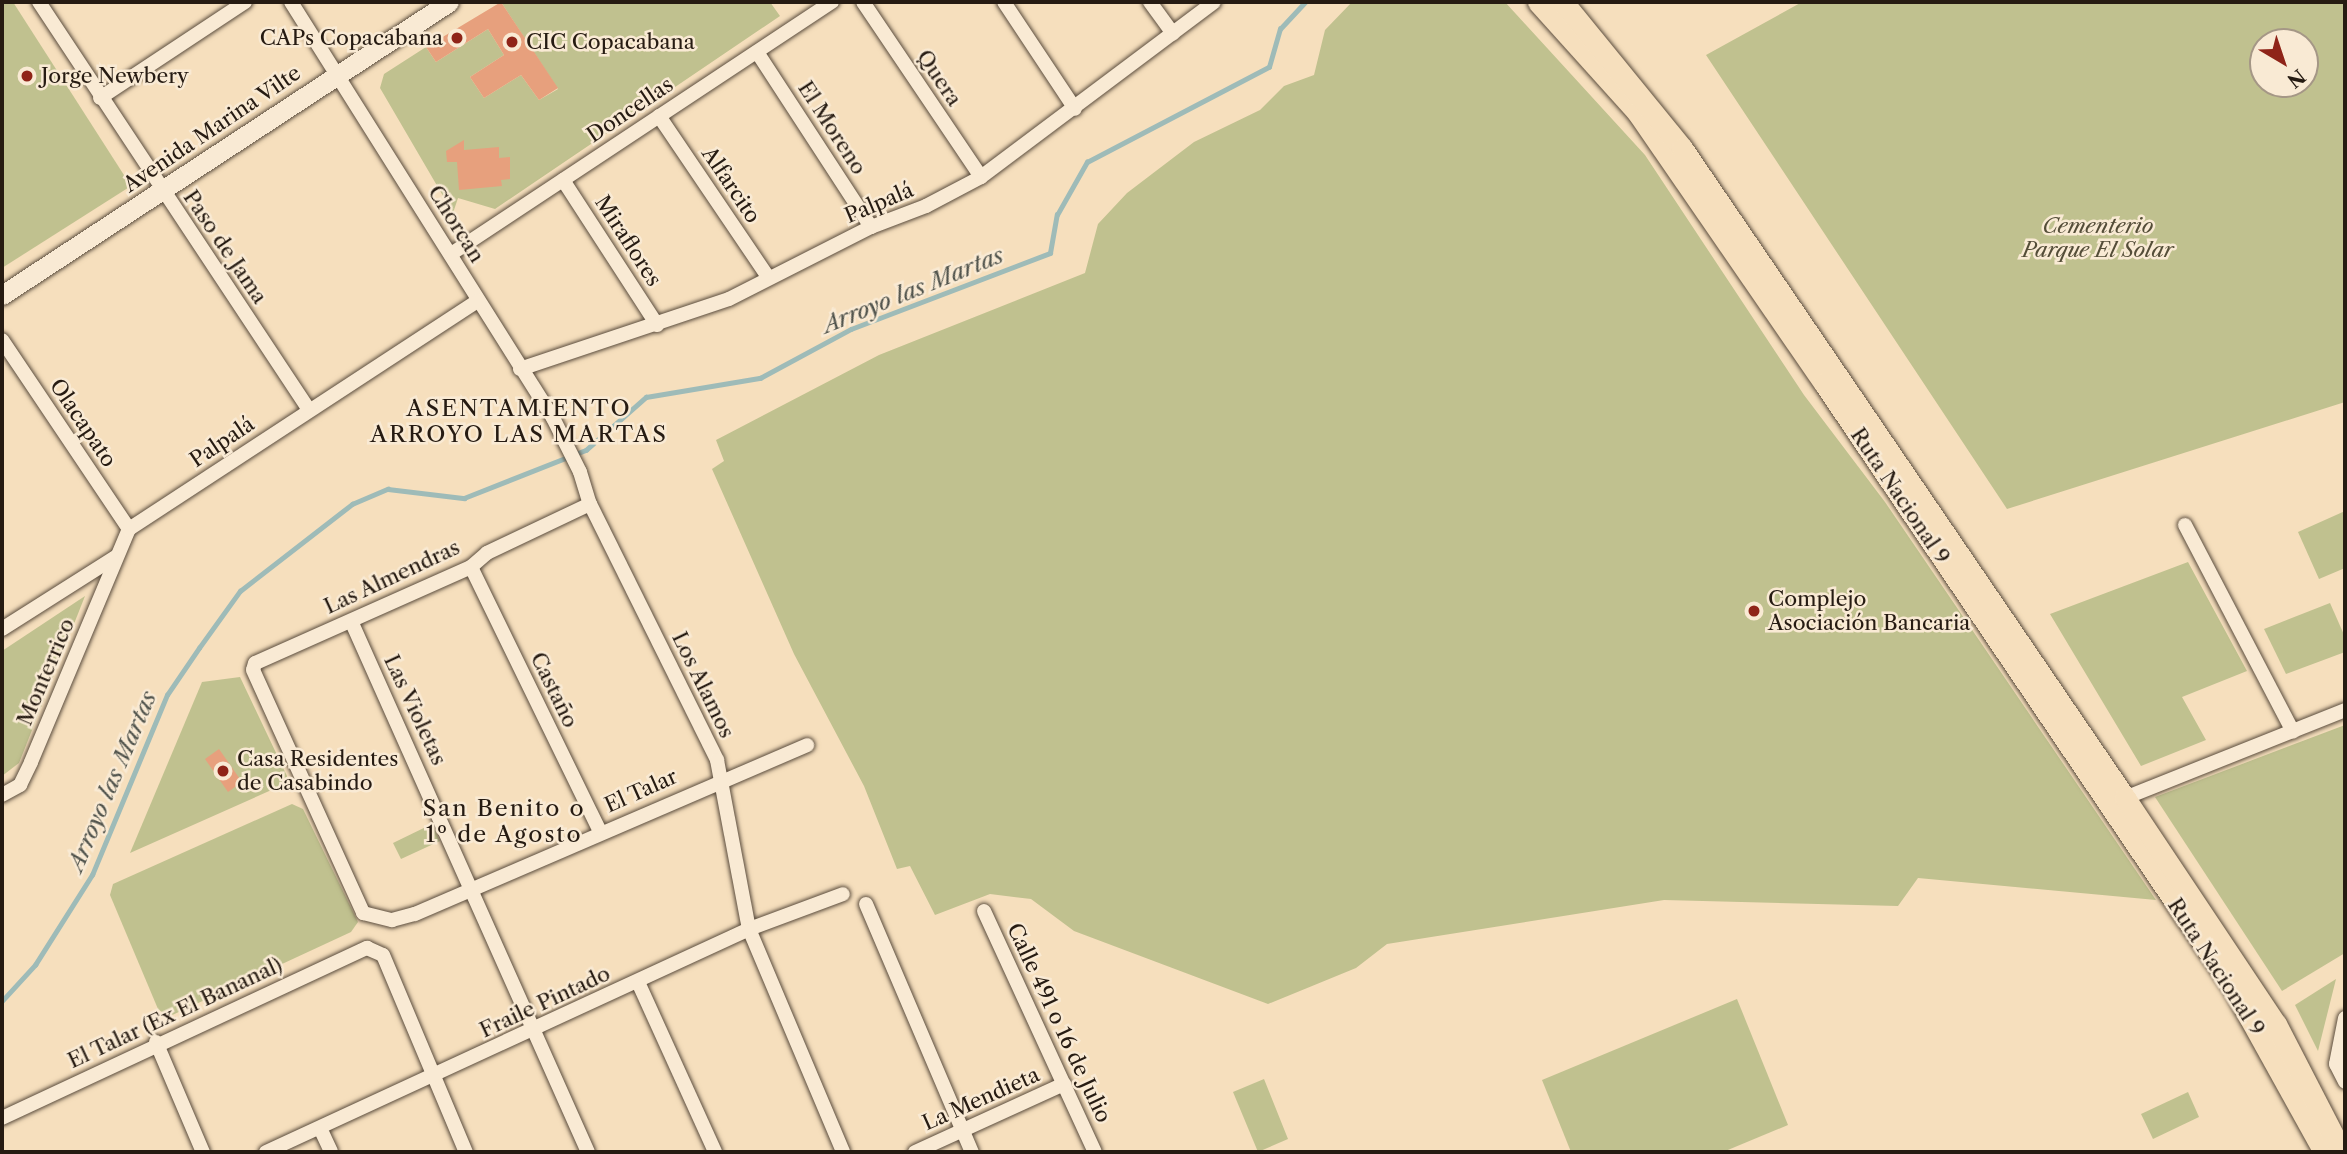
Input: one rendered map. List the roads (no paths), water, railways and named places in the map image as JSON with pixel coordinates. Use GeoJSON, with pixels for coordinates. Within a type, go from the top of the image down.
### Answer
{"type":"FeatureCollection","features":[{"type":"Feature","properties":{"kind":"main road","name":"Ruta Nacional 9"},"geometry":{"type":"LineString","coordinates":[[1538,2],[1609,77],[1663,148],[2232,986],[2324,1152]]}},
{"type":"Feature","properties":{"kind":"main road","name":"Ruta Nacional 9"},"geometry":{"type":"LineString","coordinates":[[1563,2],[1682,148],[2125,798],[2276,1024],[2342,1152]]}},
{"type":"Feature","properties":{"kind":"street","name":"Paso de Jama"},"geometry":{"type":"LineString","coordinates":[[39,2],[308,409]]}},
{"type":"Feature","properties":{"kind":"street"},"geometry":{"type":"LineString","coordinates":[[100,98],[245,2]]}},
{"type":"Feature","properties":{"kind":"street","name":"Chorcan"},"geometry":{"type":"LineString","coordinates":[[291,2],[553,418],[580,472]]}},
{"type":"Feature","properties":{"kind":"street","name":"Avenida Marina Vilte"},"geometry":{"type":"LineString","coordinates":[[2,295],[449,2]]}},
{"type":"Feature","properties":{"kind":"street","name":"Doncellas"},"geometry":{"type":"LineString","coordinates":[[451,254],[831,2]]}},
{"type":"Feature","properties":{"kind":"street","name":"Quera"},"geometry":{"type":"LineString","coordinates":[[863,2],[981,177]]}},
{"type":"Feature","properties":{"kind":"street"},"geometry":{"type":"LineString","coordinates":[[1004,2],[1075,109]]}},
{"type":"Feature","properties":{"kind":"street"},"geometry":{"type":"LineString","coordinates":[[1150,2],[1173,34]]}},
{"type":"Feature","properties":{"kind":"street","name":"Palpalá"},"geometry":{"type":"LineString","coordinates":[[520,369],[729,299],[871,227],[981,177],[1214,2]]}},
{"type":"Feature","properties":{"kind":"street","name":"El Moreno"},"geometry":{"type":"LineString","coordinates":[[757,52],[871,227]]}},
{"type":"Feature","properties":{"kind":"street","name":"Alfarcito"},"geometry":{"type":"LineString","coordinates":[[659,116],[768,277]]}},
{"type":"Feature","properties":{"kind":"street","name":"Miraflores"},"geometry":{"type":"LineString","coordinates":[[563,180],[657,325]]}},
{"type":"Feature","properties":{"kind":"street","name":"Palpalá"},"geometry":{"type":"LineString","coordinates":[[129,529],[308,409],[478,301]]}},
{"type":"Feature","properties":{"kind":"street","name":"Olacapato"},"geometry":{"type":"LineString","coordinates":[[2,340],[129,529]]}},
{"type":"Feature","properties":{"kind":"street","name":"Los Alamos"},"geometry":{"type":"LineString","coordinates":[[580,472],[590,504],[722,779],[749,929],[844,1152]]}},
{"type":"Feature","properties":{"kind":"street","name":"Las Almendras"},"geometry":{"type":"LineString","coordinates":[[376,919],[363,913],[253,670],[270,652],[352,623],[471,567],[486,553],[590,504]]}},
{"type":"Feature","properties":{"kind":"street"},"geometry":{"type":"LineString","coordinates":[[2185,525],[2293,732]]}},
{"type":"Feature","properties":{"kind":"street"},"geometry":{"type":"LineString","coordinates":[[4,623],[117,556],[129,529]]}},
{"type":"Feature","properties":{"kind":"street","name":"Monterrico"},"geometry":{"type":"LineString","coordinates":[[2,795],[20,785],[117,556]]}},
{"type":"Feature","properties":{"kind":"street","name":"Castaño"},"geometry":{"type":"LineString","coordinates":[[471,567],[600,832]]}},
{"type":"Feature","properties":{"kind":"street","name":"Las Violetas"},"geometry":{"type":"LineString","coordinates":[[352,623],[537,1028],[588,1152]]}},
{"type":"Feature","properties":{"kind":"street"},"geometry":{"type":"LineString","coordinates":[[2125,798],[2345,710]]}},
{"type":"Feature","properties":{"kind":"street","name":"El Talar"},"geometry":{"type":"LineString","coordinates":[[376,919],[415,914],[475,890],[600,832],[807,745]]}},
{"type":"Feature","properties":{"kind":"street","name":"Fraile Pintado"},"geometry":{"type":"LineString","coordinates":[[266,1152],[749,929],[843,894]]}},
{"type":"Feature","properties":{"kind":"street"},"geometry":{"type":"LineString","coordinates":[[866,904],[972,1152]]}},
{"type":"Feature","properties":{"kind":"street","name":"Calle 491 o 16 de Julio"},"geometry":{"type":"LineString","coordinates":[[984,911],[1095,1152]]}},
{"type":"Feature","properties":{"kind":"street","name":"El Talar (Ex El Bananal)"},"geometry":{"type":"LineString","coordinates":[[2,1118],[156,1042],[367,948],[383,955],[434,1076]]}},
{"type":"Feature","properties":{"kind":"street"},"geometry":{"type":"LineString","coordinates":[[638,982],[715,1152]]}},
{"type":"Feature","properties":{"kind":"street"},"geometry":{"type":"LineString","coordinates":[[2345,1018],[2336,1064],[2345,1082]]}},
{"type":"Feature","properties":{"kind":"street"},"geometry":{"type":"LineString","coordinates":[[156,1042],[203,1152]]}},
{"type":"Feature","properties":{"kind":"street"},"geometry":{"type":"LineString","coordinates":[[434,1076],[466,1152]]}},
{"type":"Feature","properties":{"kind":"street","name":"La Mendieta"},"geometry":{"type":"LineString","coordinates":[[915,1152],[1064,1084]]}},
{"type":"Feature","properties":{"kind":"street"},"geometry":{"type":"LineString","coordinates":[[320,1128],[331,1152]]}},
{"type":"Feature","properties":{"kind":"waterway","name":"Arroyo las Martas"},"geometry":{"type":"LineString","coordinates":[[2,1001],[35,965],[92,875],[167,695],[199,648],[240,591],[352,504],[388,489],[464,498],[586,450],[646,397],[760,378],[851,329],[1050,253],[1057,215],[1087,162],[1269,67],[1280,29],[1305,2]]}},
{"type":"Feature","properties":{"kind":"place","name":"CAPs Copacabana"},"geometry":{"type":"Point","coordinates":[457,38]}},
{"type":"Feature","properties":{"kind":"place","name":"CIC Copacabana"},"geometry":{"type":"Point","coordinates":[512,42]}},
{"type":"Feature","properties":{"kind":"place","name":"Jorge Newbery"},"geometry":{"type":"Point","coordinates":[27,76]}},
{"type":"Feature","properties":{"kind":"place","name":"Complejo Asociación Bancaria"},"geometry":{"type":"Point","coordinates":[1754,611]}},
{"type":"Feature","properties":{"kind":"place","name":"Casa Residentes de Casabindo"},"geometry":{"type":"Point","coordinates":[223,771]}},
{"type":"Feature","properties":{"kind":"district","name":"ASENTAMIENTO ARROYO LAS MARTAS"},"geometry":{"type":"Point","coordinates":[519,421]}},
{"type":"Feature","properties":{"kind":"district","name":"San Benito o 1º de Agosto"},"geometry":{"type":"Point","coordinates":[504,821]}},
{"type":"Feature","properties":{"kind":"park label","name":"Cementerio Parque El Solar"},"geometry":{"type":"Point","coordinates":[2098,238]}}]}
